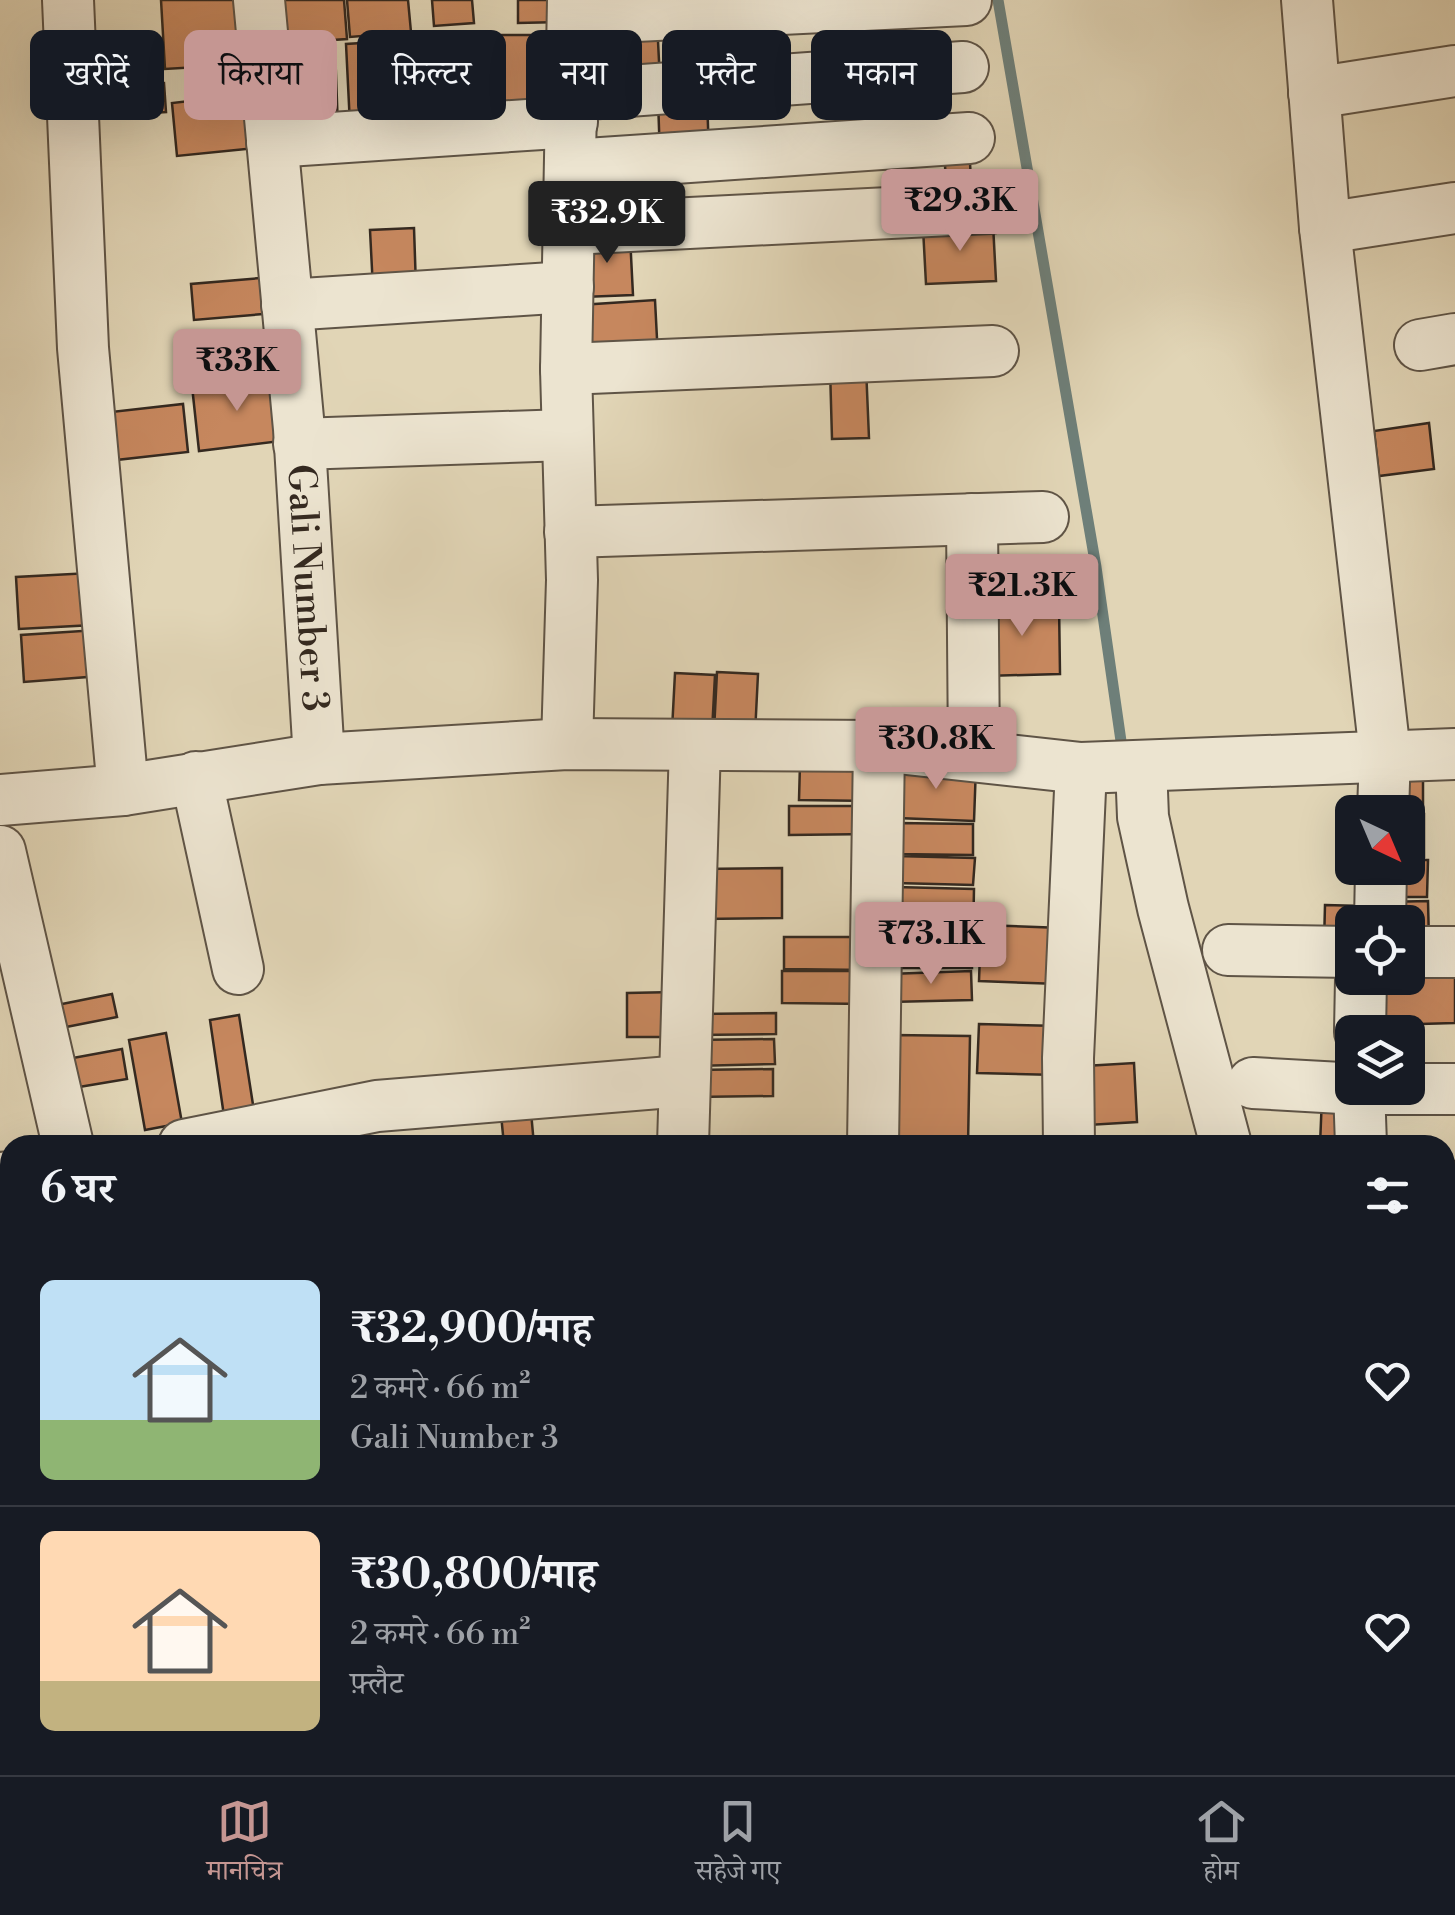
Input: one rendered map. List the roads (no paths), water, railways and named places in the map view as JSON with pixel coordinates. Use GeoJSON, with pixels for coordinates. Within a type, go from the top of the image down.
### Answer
{"type":"FeatureCollection","features":[{"type":"Feature","properties":{"kind":"street"},"geometry":{"type":"LineString","coordinates":[[68,0],[82,348],[123,790]]}},
{"type":"Feature","properties":{"kind":"street","name":"Gali Number 3"},"geometry":{"type":"LineString","coordinates":[[259,0],[299,444],[319,759]]}},
{"type":"Feature","properties":{"kind":"street"},"geometry":{"type":"LineString","coordinates":[[567,744],[570,532],[566,369],[574,10],[966,0]]}},
{"type":"Feature","properties":{"kind":"street"},"geometry":{"type":"LineString","coordinates":[[1307,0],[1325,228],[1385,754],[1384,795]]}},
{"type":"Feature","properties":{"kind":"street"},"geometry":{"type":"LineString","coordinates":[[572,127],[962,67]]}},
{"type":"Feature","properties":{"kind":"street"},"geometry":{"type":"LineString","coordinates":[[1314,93],[1455,71]]}},
{"type":"Feature","properties":{"kind":"street"},"geometry":{"type":"LineString","coordinates":[[272,142],[572,127],[969,138]]}},
{"type":"Feature","properties":{"kind":"street"},"geometry":{"type":"LineString","coordinates":[[570,229],[990,208]]}},
{"type":"Feature","properties":{"kind":"street"},"geometry":{"type":"LineString","coordinates":[[1325,228],[1455,208]]}},
{"type":"Feature","properties":{"kind":"street"},"geometry":{"type":"LineString","coordinates":[[287,305],[568,287]]}},
{"type":"Feature","properties":{"kind":"street"},"geometry":{"type":"LineString","coordinates":[[566,369],[992,351]]}},
{"type":"Feature","properties":{"kind":"street"},"geometry":{"type":"LineString","coordinates":[[299,444],[566,435]]}},
{"type":"Feature","properties":{"kind":"street"},"geometry":{"type":"LineString","coordinates":[[570,532],[1042,517]]}},
{"type":"Feature","properties":{"kind":"street"},"geometry":{"type":"LineString","coordinates":[[972,520],[974,755]]}},
{"type":"Feature","properties":{"kind":"street"},"geometry":{"type":"LineString","coordinates":[[0,800],[123,790],[319,759],[567,744],[880,746],[1117,766],[1455,754]]}},
{"type":"Feature","properties":{"kind":"street"},"geometry":{"type":"LineString","coordinates":[[683,1135],[695,746]]}},
{"type":"Feature","properties":{"kind":"street"},"geometry":{"type":"LineString","coordinates":[[872,1135],[880,746]]}},
{"type":"Feature","properties":{"kind":"street"},"geometry":{"type":"LineString","coordinates":[[1069,1135],[1068,1058],[1117,766]]}},
{"type":"Feature","properties":{"kind":"street"},"geometry":{"type":"LineString","coordinates":[[1117,766],[1144,817],[1163,908],[1223,1135]]}},
{"type":"Feature","properties":{"kind":"street"},"geometry":{"type":"LineString","coordinates":[[196,777],[238,969]]}},
{"type":"Feature","properties":{"kind":"street"},"geometry":{"type":"LineString","coordinates":[[0,851],[66,1135]]}},
{"type":"Feature","properties":{"kind":"street"},"geometry":{"type":"LineString","coordinates":[[1228,950],[1335,952]]}},
{"type":"Feature","properties":{"kind":"street"},"geometry":{"type":"LineString","coordinates":[[1425,952],[1455,952]]}},
{"type":"Feature","properties":{"kind":"street"},"geometry":{"type":"LineString","coordinates":[[233,1135],[376,1106],[684,1082]]}},
{"type":"Feature","properties":{"kind":"street"},"geometry":{"type":"LineString","coordinates":[[1253,1083],[1335,1087]]}},
{"type":"Feature","properties":{"kind":"street"},"geometry":{"type":"LineString","coordinates":[[1425,1089],[1455,1089]]}},
{"type":"Feature","properties":{"kind":"street"},"geometry":{"type":"LineString","coordinates":[[1360,1105],[1361,1135]]}},
{"type":"Feature","properties":{"kind":"waterway"},"geometry":{"type":"LineString","coordinates":[[998,0],[1096,567],[1123,755]]}}]}
